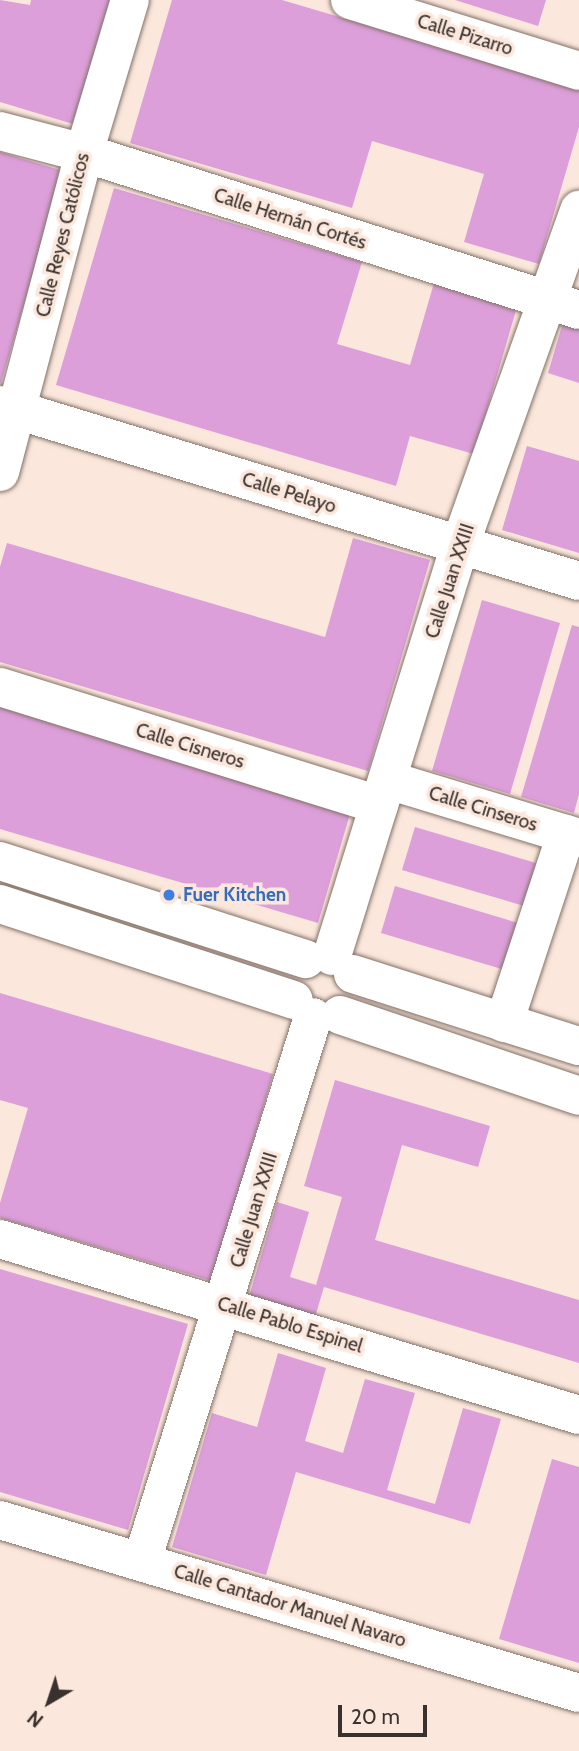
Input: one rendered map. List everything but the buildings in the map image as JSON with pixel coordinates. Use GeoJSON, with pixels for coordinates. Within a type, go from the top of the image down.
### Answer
{"type":"FeatureCollection","features":[{"type":"Feature","properties":{"kind":"street","name":"Calle Reyes Católicos"},"geometry":{"type":"LineString","coordinates":[[0,472],[9,408],[130,0]]}},
{"type":"Feature","properties":{"kind":"street","name":"Calle Pizarro"},"geometry":{"type":"LineString","coordinates":[[350,0],[579,71]]}},
{"type":"Feature","properties":{"kind":"street","name":"Calle Hernán Cortés"},"geometry":{"type":"LineString","coordinates":[[0,131],[84,153],[564,306]]}},
{"type":"Feature","properties":{"kind":"street","name":"Calle Juan XXIII"},"geometry":{"type":"LineString","coordinates":[[330,963],[460,545],[564,306],[579,210]]}},
{"type":"Feature","properties":{"kind":"street","name":"Calle Pelayo"},"geometry":{"type":"LineString","coordinates":[[9,408],[579,581]]}},
{"type":"Feature","properties":{"kind":"street","name":"Calle Cisneros"},"geometry":{"type":"LineString","coordinates":[[0,687],[384,792]]}},
{"type":"Feature","properties":{"kind":"street","name":"Calle Cinseros"},"geometry":{"type":"LineString","coordinates":[[384,792],[573,836]]}},
{"type":"Feature","properties":{"kind":"street"},"geometry":{"type":"LineString","coordinates":[[505,1023],[573,836]]}},
{"type":"Feature","properties":{"kind":"street"},"geometry":{"type":"LineString","coordinates":[[0,861],[330,963],[579,1046]]}},
{"type":"Feature","properties":{"kind":"street"},"geometry":{"type":"LineString","coordinates":[[0,904],[579,1096]]}},
{"type":"Feature","properties":{"kind":"street"},"geometry":{"type":"LineString","coordinates":[[316,1011],[355,995],[330,963]]}},
{"type":"Feature","properties":{"kind":"street"},"geometry":{"type":"LineString","coordinates":[[316,1011],[291,979],[330,963]]}},
{"type":"Feature","properties":{"kind":"street","name":"Calle Juan XXIII"},"geometry":{"type":"LineString","coordinates":[[142,1561],[316,1011]]}},
{"type":"Feature","properties":{"kind":"street","name":"Calle Pablo Espinel"},"geometry":{"type":"LineString","coordinates":[[0,1238],[579,1415]]}},
{"type":"Feature","properties":{"kind":"street","name":"Calle Cantador Manuel Navaro"},"geometry":{"type":"LineString","coordinates":[[0,1520],[579,1693]]}},
{"type":"Feature","properties":{"kind":"place","name":"Fuer Kitchen"},"geometry":{"type":"Point","coordinates":[169,895]}}]}
